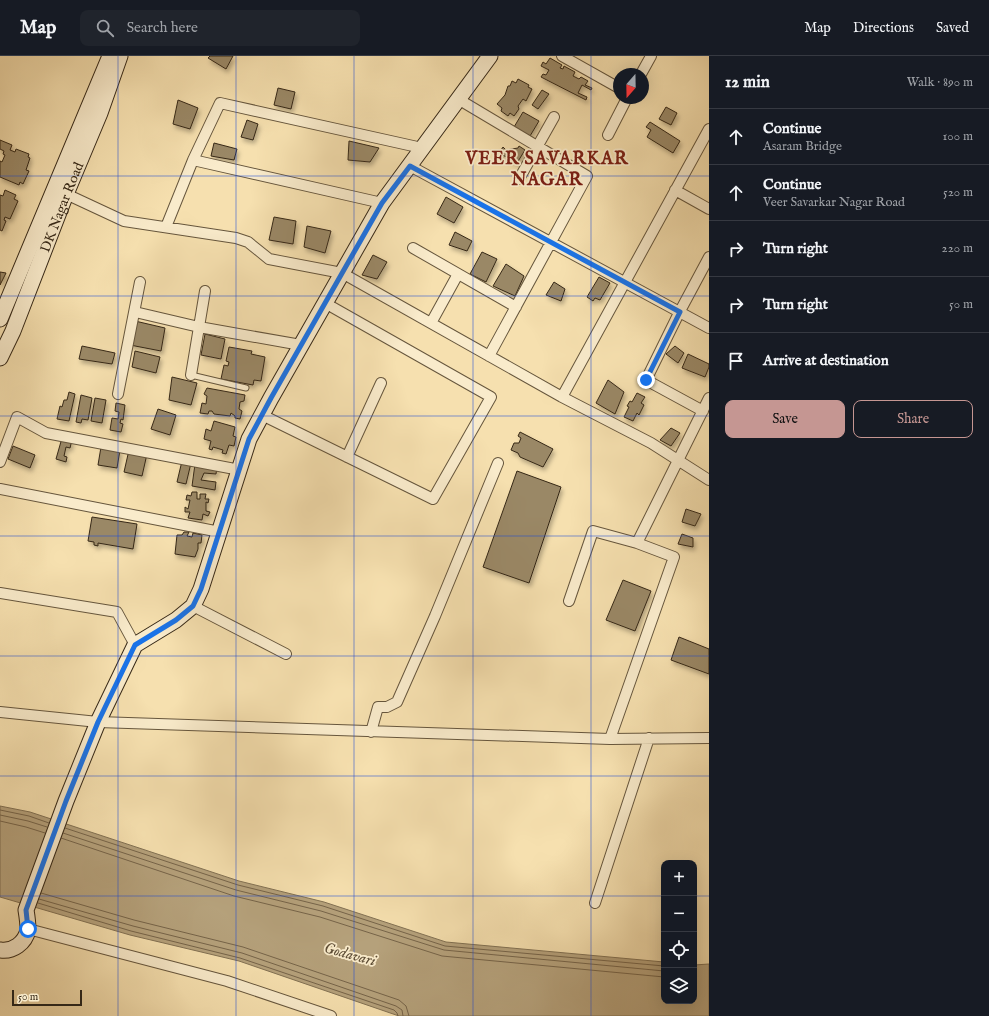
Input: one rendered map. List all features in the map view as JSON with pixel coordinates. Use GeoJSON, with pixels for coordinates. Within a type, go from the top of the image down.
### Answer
{"type":"FeatureCollection","features":[{"type":"Feature","properties":{"kind":"street","name":"DK Nagar Road"},"geometry":{"type":"LineString","coordinates":[[0,319],[110,56]]}},
{"type":"Feature","properties":{"kind":"street","name":"DK Nagar Road"},"geometry":{"type":"LineString","coordinates":[[0,358],[13,331],[66,194],[100,113],[120,56]]}},
{"type":"Feature","properties":{"kind":"street"},"geometry":{"type":"LineString","coordinates":[[0,950],[5,951],[18,947],[28,929],[26,910],[66,801],[98,722],[135,645],[176,620],[193,606],[201,589],[249,439],[382,203],[490,56]]}},
{"type":"Feature","properties":{"kind":"street"},"geometry":{"type":"LineString","coordinates":[[562,56],[613,85]]}},
{"type":"Feature","properties":{"kind":"street"},"geometry":{"type":"LineString","coordinates":[[644,68],[651,56]]}},
{"type":"Feature","properties":{"kind":"street"},"geometry":{"type":"LineString","coordinates":[[458,99],[587,176],[489,356]]}},
{"type":"Feature","properties":{"kind":"street"},"geometry":{"type":"LineString","coordinates":[[166,227],[193,160],[220,103],[422,148]]}},
{"type":"Feature","properties":{"kind":"street"},"geometry":{"type":"LineString","coordinates":[[608,135],[624,104]]}},
{"type":"Feature","properties":{"kind":"street"},"geometry":{"type":"LineString","coordinates":[[519,179],[554,117]]}},
{"type":"Feature","properties":{"kind":"street"},"geometry":{"type":"LineString","coordinates":[[562,397],[709,129]]}},
{"type":"Feature","properties":{"kind":"street"},"geometry":{"type":"LineString","coordinates":[[193,160],[382,203]]}},
{"type":"Feature","properties":{"kind":"street"},"geometry":{"type":"LineString","coordinates":[[410,166],[709,328]]}},
{"type":"Feature","properties":{"kind":"street"},"geometry":{"type":"LineString","coordinates":[[675,190],[709,209]]}},
{"type":"Feature","properties":{"kind":"street"},"geometry":{"type":"LineString","coordinates":[[66,194],[124,221],[236,238],[248,242],[269,259],[342,273],[562,397],[651,443],[709,480]]}},
{"type":"Feature","properties":{"kind":"street"},"geometry":{"type":"LineString","coordinates":[[413,248],[516,307]]}},
{"type":"Feature","properties":{"kind":"street"},"geometry":{"type":"LineString","coordinates":[[703,411],[646,380],[709,257]]}},
{"type":"Feature","properties":{"kind":"street"},"geometry":{"type":"LineString","coordinates":[[431,323],[458,274]]}},
{"type":"Feature","properties":{"kind":"street"},"geometry":{"type":"LineString","coordinates":[[118,394],[140,282]]}},
{"type":"Feature","properties":{"kind":"street"},"geometry":{"type":"LineString","coordinates":[[191,375],[205,291]]}},
{"type":"Feature","properties":{"kind":"street"},"geometry":{"type":"LineString","coordinates":[[262,415],[434,499],[491,397],[325,303]]}},
{"type":"Feature","properties":{"kind":"street"},"geometry":{"type":"LineString","coordinates":[[135,312],[199,327],[301,345]]}},
{"type":"Feature","properties":{"kind":"street"},"geometry":{"type":"LineString","coordinates":[[347,457],[381,383]]}},
{"type":"Feature","properties":{"kind":"street"},"geometry":{"type":"LineString","coordinates":[[637,543],[709,398]]}},
{"type":"Feature","properties":{"kind":"street"},"geometry":{"type":"LineString","coordinates":[[0,462],[17,417],[46,433],[240,470]]}},
{"type":"Feature","properties":{"kind":"street"},"geometry":{"type":"LineString","coordinates":[[371,732],[378,708],[387,707],[397,702],[435,616],[498,463]]}},
{"type":"Feature","properties":{"kind":"street"},"geometry":{"type":"LineString","coordinates":[[0,489],[220,532]]}},
{"type":"Feature","properties":{"kind":"street"},"geometry":{"type":"LineString","coordinates":[[569,601],[593,531],[637,543],[674,557],[610,739]]}},
{"type":"Feature","properties":{"kind":"street"},"geometry":{"type":"LineString","coordinates":[[0,593],[117,612],[135,645]]}},
{"type":"Feature","properties":{"kind":"street"},"geometry":{"type":"LineString","coordinates":[[193,606],[286,654]]}},
{"type":"Feature","properties":{"kind":"street"},"geometry":{"type":"LineString","coordinates":[[0,712],[98,722],[610,739],[709,738]]}},
{"type":"Feature","properties":{"kind":"street"},"geometry":{"type":"LineString","coordinates":[[595,903],[649,738]]}},
{"type":"Feature","properties":{"kind":"street"},"geometry":{"type":"LineString","coordinates":[[28,929],[227,981],[331,1016]]}},
{"type":"Feature","properties":{"kind":"lane"},"geometry":{"type":"LineString","coordinates":[[191,375],[246,388]]}},
{"type":"Feature","properties":{"kind":"water","name":"Godavari"},"geometry":{"type":"Polygon","coordinates":[[[0,806],[30,812],[239,881],[324,902],[446,942],[661,962],[661,1004],[697,1004],[697,965],[709,964],[709,1016],[399,1016],[239,961],[130,935],[0,897],[0,806]]]}},
{"type":"Feature","properties":{"kind":"building"},"geometry":{"type":"Polygon","coordinates":[[[210,56],[233,56],[226,69],[208,58],[210,56]]]}},
{"type":"Feature","properties":{"kind":"building"},"geometry":{"type":"Polygon","coordinates":[[[550,58],[562,65],[560,68],[563,69],[564,66],[575,72],[573,76],[579,79],[581,77],[588,81],[585,85],[592,88],[591,90],[582,85],[578,93],[587,97],[586,100],[541,77],[543,74],[546,75],[549,70],[541,66],[543,62],[546,64],[550,58]]]}},
{"type":"Feature","properties":{"kind":"building"},"geometry":{"type":"Polygon","coordinates":[[[518,79],[529,85],[528,87],[532,89],[526,101],[523,99],[518,106],[519,109],[514,116],[510,113],[508,116],[501,111],[502,108],[497,104],[505,95],[508,86],[510,86],[512,81],[516,83],[518,79]]]}},
{"type":"Feature","properties":{"kind":"building"},"geometry":{"type":"Polygon","coordinates":[[[278,88],[295,92],[291,109],[274,105],[278,88]]]}},
{"type":"Feature","properties":{"kind":"building"},"geometry":{"type":"Polygon","coordinates":[[[542,90],[549,94],[538,109],[532,105],[542,90]]]}},
{"type":"Feature","properties":{"kind":"building"},"geometry":{"type":"Polygon","coordinates":[[[178,100],[198,108],[190,129],[173,124],[178,100]]]}},
{"type":"Feature","properties":{"kind":"building"},"geometry":{"type":"Polygon","coordinates":[[[666,107],[677,113],[671,125],[659,119],[666,107]]]}},
{"type":"Feature","properties":{"kind":"building"},"geometry":{"type":"Polygon","coordinates":[[[523,112],[539,121],[530,136],[514,127],[523,112]]]}},
{"type":"Feature","properties":{"kind":"building"},"geometry":{"type":"Polygon","coordinates":[[[247,120],[258,124],[253,140],[241,137],[247,120]]]}},
{"type":"Feature","properties":{"kind":"building"},"geometry":{"type":"Polygon","coordinates":[[[650,122],[680,141],[673,153],[647,137],[651,130],[646,127],[650,122]]]}},
{"type":"Feature","properties":{"kind":"building"},"geometry":{"type":"Polygon","coordinates":[[[0,140],[12,145],[10,150],[15,152],[16,149],[29,154],[28,157],[30,158],[26,170],[29,171],[23,184],[20,182],[19,185],[0,177],[0,161],[2,162],[5,155],[3,154],[4,151],[0,149],[0,140]]]}},
{"type":"Feature","properties":{"kind":"building"},"geometry":{"type":"Polygon","coordinates":[[[349,141],[379,148],[370,162],[348,160],[349,141]]]}},
{"type":"Feature","properties":{"kind":"building"},"geometry":{"type":"Polygon","coordinates":[[[214,143],[237,149],[234,160],[211,156],[214,143]]]}},
{"type":"Feature","properties":{"kind":"building"},"geometry":{"type":"Polygon","coordinates":[[[519,146],[525,150],[517,163],[499,153],[503,147],[506,150],[518,148],[519,146]]]}},
{"type":"Feature","properties":{"kind":"building"},"geometry":{"type":"Polygon","coordinates":[[[5,190],[16,195],[14,199],[18,201],[10,219],[5,217],[4,220],[6,221],[2,231],[0,230],[0,195],[3,196],[5,190]]]}},
{"type":"Feature","properties":{"kind":"building"},"geometry":{"type":"Polygon","coordinates":[[[446,197],[463,207],[454,223],[437,214],[446,197]]]}},
{"type":"Feature","properties":{"kind":"building"},"geometry":{"type":"Polygon","coordinates":[[[274,217],[296,221],[293,244],[269,240],[274,217]]]}},
{"type":"Feature","properties":{"kind":"building"},"geometry":{"type":"Polygon","coordinates":[[[307,226],[331,231],[325,253],[304,247],[307,226]]]}},
{"type":"Feature","properties":{"kind":"building"},"geometry":{"type":"Polygon","coordinates":[[[455,232],[472,241],[467,251],[449,245],[455,232]]]}},
{"type":"Feature","properties":{"kind":"building"},"geometry":{"type":"Polygon","coordinates":[[[482,252],[497,259],[486,282],[470,274],[482,252]]]}},
{"type":"Feature","properties":{"kind":"building"},"geometry":{"type":"Polygon","coordinates":[[[373,255],[387,262],[377,279],[362,275],[373,255]]]}},
{"type":"Feature","properties":{"kind":"building"},"geometry":{"type":"Polygon","coordinates":[[[506,264],[524,276],[515,296],[493,286],[506,264]]]}},
{"type":"Feature","properties":{"kind":"building"},"geometry":{"type":"Polygon","coordinates":[[[0,272],[6,273],[0,285],[0,272]]]}},
{"type":"Feature","properties":{"kind":"building"},"geometry":{"type":"Polygon","coordinates":[[[599,277],[610,283],[600,300],[595,298],[593,301],[587,297],[599,277]]]}},
{"type":"Feature","properties":{"kind":"building"},"geometry":{"type":"Polygon","coordinates":[[[554,282],[565,289],[561,301],[546,295],[554,282]]]}},
{"type":"Feature","properties":{"kind":"building"},"geometry":{"type":"Polygon","coordinates":[[[135,321],[165,328],[161,351],[130,345],[135,321]]]}},
{"type":"Feature","properties":{"kind":"building"},"geometry":{"type":"Polygon","coordinates":[[[205,334],[225,339],[221,359],[201,355],[205,334]]]}},
{"type":"Feature","properties":{"kind":"building"},"geometry":{"type":"Polygon","coordinates":[[[82,346],[115,353],[112,364],[79,359],[82,346]]]}},
{"type":"Feature","properties":{"kind":"building"},"geometry":{"type":"Polygon","coordinates":[[[675,346],[684,353],[678,363],[666,354],[675,346]]]}},
{"type":"Feature","properties":{"kind":"building"},"geometry":{"type":"Polygon","coordinates":[[[229,347],[252,351],[251,354],[265,357],[261,381],[254,380],[253,385],[221,379],[224,365],[228,366],[229,362],[226,361],[229,347]]]}},
{"type":"Feature","properties":{"kind":"building"},"geometry":{"type":"Polygon","coordinates":[[[135,351],[160,357],[156,373],[132,367],[135,351]]]}},
{"type":"Feature","properties":{"kind":"building"},"geometry":{"type":"Polygon","coordinates":[[[688,354],[709,364],[705,377],[682,368],[688,354]]]}},
{"type":"Feature","properties":{"kind":"building"},"geometry":{"type":"Polygon","coordinates":[[[172,377],[197,383],[191,405],[169,400],[172,377]]]}},
{"type":"Feature","properties":{"kind":"building"},"geometry":{"type":"Polygon","coordinates":[[[608,380],[624,392],[615,414],[596,403],[608,380]]]}},
{"type":"Feature","properties":{"kind":"building"},"geometry":{"type":"Polygon","coordinates":[[[207,388],[245,395],[244,401],[240,402],[239,409],[242,411],[240,419],[235,418],[235,416],[231,413],[230,416],[214,414],[212,411],[209,411],[208,414],[200,413],[202,403],[206,404],[207,396],[204,394],[207,388]]]}},
{"type":"Feature","properties":{"kind":"building"},"geometry":{"type":"Polygon","coordinates":[[[69,392],[75,394],[69,421],[57,419],[60,406],[62,407],[64,400],[67,400],[69,392]]]}},
{"type":"Feature","properties":{"kind":"building"},"geometry":{"type":"Polygon","coordinates":[[[637,393],[645,397],[641,403],[644,405],[639,415],[637,413],[633,421],[624,417],[629,407],[627,406],[630,401],[632,402],[637,393]]]}},
{"type":"Feature","properties":{"kind":"building"},"geometry":{"type":"Polygon","coordinates":[[[81,395],[92,398],[88,420],[82,419],[81,423],[76,422],[81,395]]]}},
{"type":"Feature","properties":{"kind":"building"},"geometry":{"type":"Polygon","coordinates":[[[95,398],[106,400],[102,423],[91,421],[95,398]]]}},
{"type":"Feature","properties":{"kind":"building"},"geometry":{"type":"Polygon","coordinates":[[[116,403],[125,405],[123,420],[121,419],[120,423],[123,424],[121,432],[110,430],[112,418],[118,419],[119,412],[115,411],[116,403]]]}},
{"type":"Feature","properties":{"kind":"building"},"geometry":{"type":"Polygon","coordinates":[[[158,409],[176,415],[170,435],[151,429],[158,409]]]}},
{"type":"Feature","properties":{"kind":"building"},"geometry":{"type":"Polygon","coordinates":[[[214,421],[235,427],[233,436],[236,437],[234,446],[229,445],[226,454],[222,453],[223,450],[213,447],[212,450],[209,449],[211,441],[204,439],[206,429],[211,431],[214,421]]]}},
{"type":"Feature","properties":{"kind":"building"},"geometry":{"type":"Polygon","coordinates":[[[671,428],[680,433],[671,446],[660,440],[671,428]]]}},
{"type":"Feature","properties":{"kind":"building"},"geometry":{"type":"Polygon","coordinates":[[[520,432],[553,449],[543,467],[520,457],[518,453],[511,450],[514,443],[519,443],[521,438],[518,436],[520,432]]]}},
{"type":"Feature","properties":{"kind":"building"},"geometry":{"type":"Polygon","coordinates":[[[62,438],[72,440],[70,448],[66,447],[64,456],[67,457],[66,462],[56,459],[62,438]]]}},
{"type":"Feature","properties":{"kind":"building"},"geometry":{"type":"Polygon","coordinates":[[[13,446],[35,455],[30,468],[8,459],[13,446]]]}},
{"type":"Feature","properties":{"kind":"building"},"geometry":{"type":"Polygon","coordinates":[[[101,447],[120,450],[117,468],[98,465],[101,447]]]}},
{"type":"Feature","properties":{"kind":"building"},"geometry":{"type":"Polygon","coordinates":[[[129,450],[147,454],[142,476],[124,472],[129,450]]]}},
{"type":"Feature","properties":{"kind":"building"},"geometry":{"type":"Polygon","coordinates":[[[182,461],[191,463],[186,484],[177,482],[182,461]]]}},
{"type":"Feature","properties":{"kind":"building"},"geometry":{"type":"Polygon","coordinates":[[[195,464],[217,467],[216,474],[204,473],[201,480],[216,482],[215,490],[192,486],[195,464]]]}},
{"type":"Feature","properties":{"kind":"building"},"geometry":{"type":"Polygon","coordinates":[[[517,471],[561,487],[529,583],[483,567],[517,471]]]}},
{"type":"Feature","properties":{"kind":"building"},"geometry":{"type":"Polygon","coordinates":[[[192,492],[197,492],[197,499],[200,499],[200,494],[206,494],[205,499],[209,499],[208,503],[206,502],[206,511],[210,512],[208,516],[203,514],[202,520],[188,518],[190,512],[185,512],[185,507],[188,509],[190,500],[186,500],[187,495],[191,496],[192,492]]]}},
{"type":"Feature","properties":{"kind":"building"},"geometry":{"type":"Polygon","coordinates":[[[686,509],[701,514],[695,526],[682,522],[686,509]]]}},
{"type":"Feature","properties":{"kind":"building"},"geometry":{"type":"Polygon","coordinates":[[[92,517],[137,524],[133,549],[98,543],[98,546],[94,545],[94,542],[88,541],[92,517]]]}},
{"type":"Feature","properties":{"kind":"building"},"geometry":{"type":"Polygon","coordinates":[[[184,532],[189,532],[187,536],[192,537],[193,533],[202,535],[201,543],[198,543],[198,549],[195,557],[175,554],[177,535],[182,535],[184,532]]]}},
{"type":"Feature","properties":{"kind":"building"},"geometry":{"type":"Polygon","coordinates":[[[682,534],[693,538],[693,547],[678,544],[682,534]]]}},
{"type":"Feature","properties":{"kind":"building"},"geometry":{"type":"Polygon","coordinates":[[[623,580],[651,591],[635,631],[606,620],[623,580]]]}},
{"type":"Feature","properties":{"kind":"building"},"geometry":{"type":"Polygon","coordinates":[[[679,637],[709,649],[709,674],[671,660],[679,637]]]}},
{"type":"Feature","properties":{"kind":"district","name":"VEER SAVARKAR NAGAR"},"geometry":{"type":"Point","coordinates":[547,168]}},
{"type":"Feature","properties":{"kind":"route"},"geometry":{"type":"LineString","coordinates":[[28,929],[26,910],[66,801],[98,722],[135,645],[176,620],[193,606],[201,589],[249,439],[382,203],[410,166],[680,312],[646,380]]}}]}
